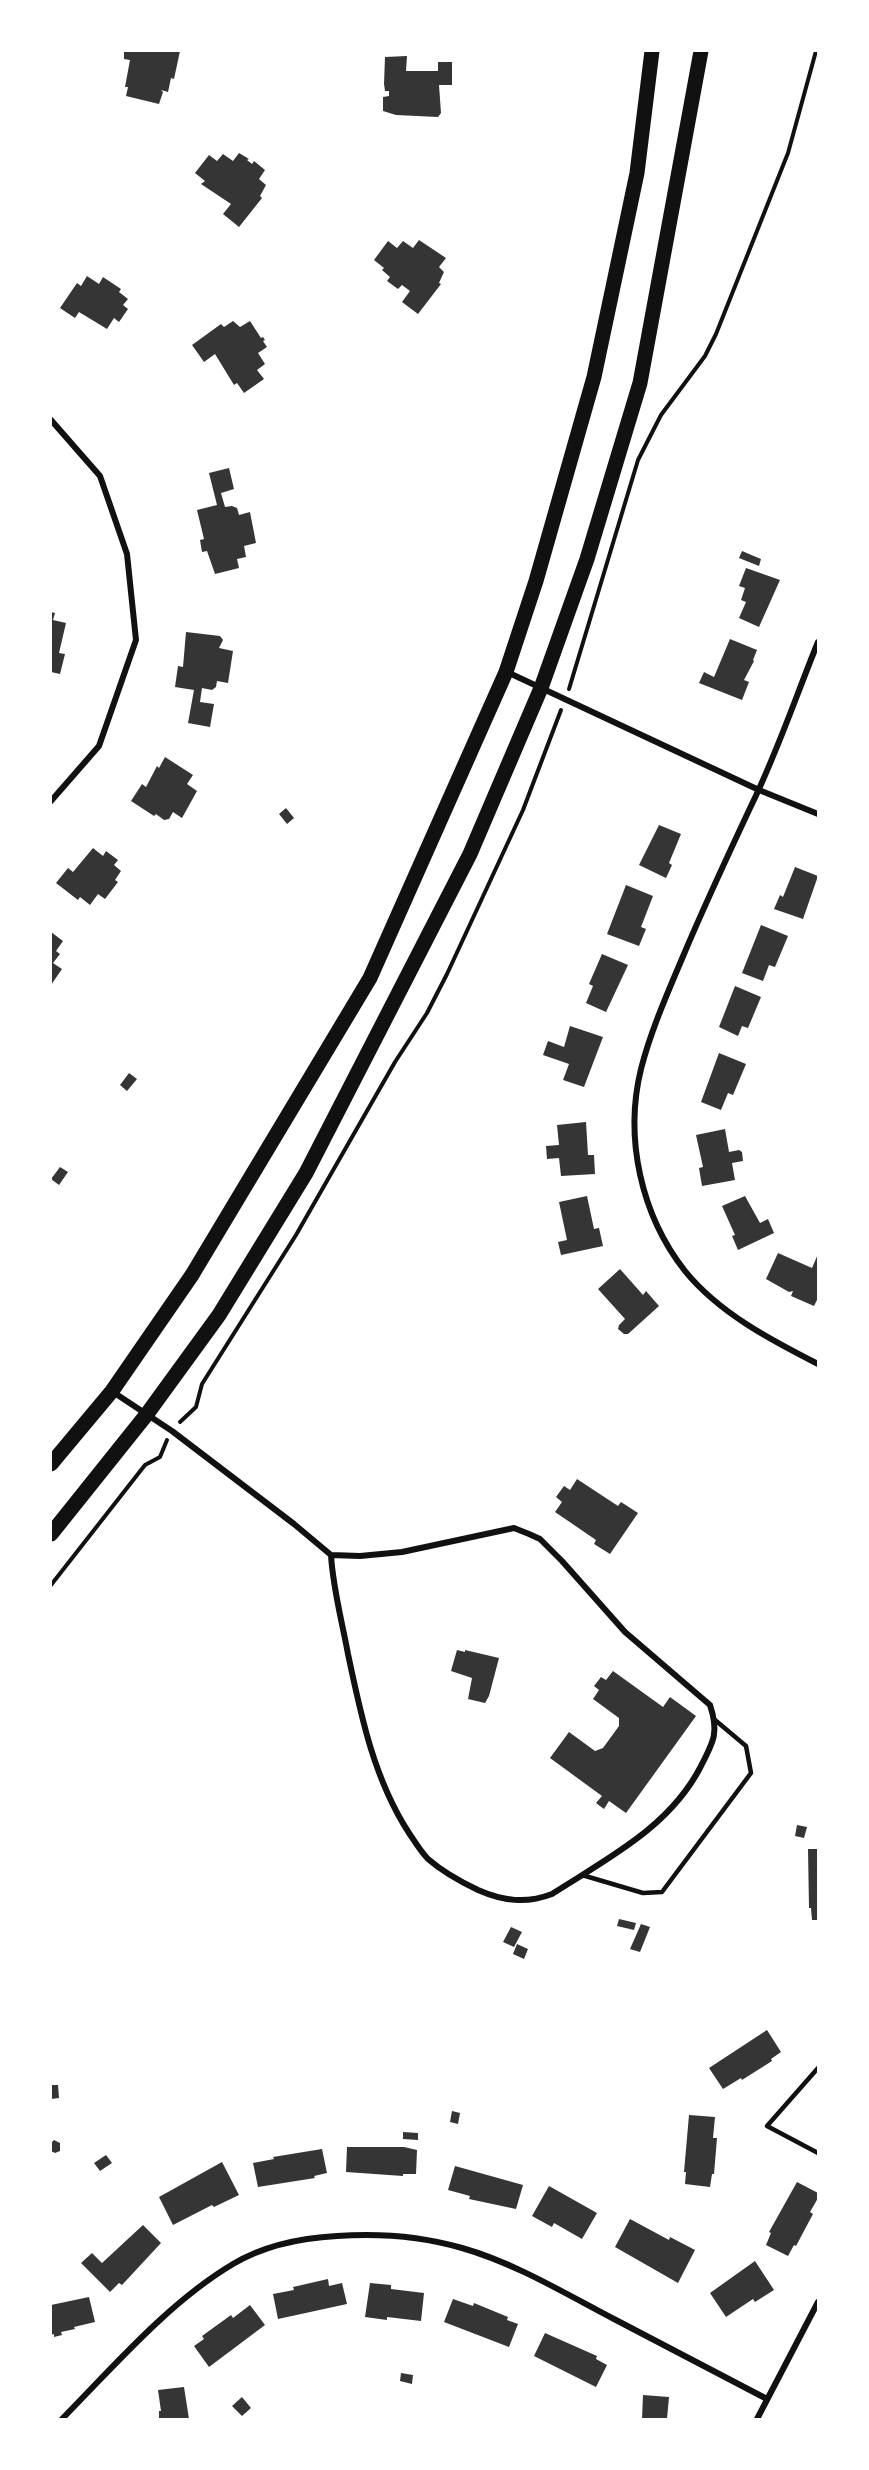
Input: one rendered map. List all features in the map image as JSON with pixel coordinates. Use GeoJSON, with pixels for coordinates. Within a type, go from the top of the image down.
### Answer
{"type":"FeatureCollection","features":[{"type":"Feature","properties":{"kind":"main road"},"geometry":{"type":"LineString","coordinates":[[51,1464],[112,1391],[192,1275],[370,978],[506,672],[536,582],[594,377],[637,173],[652,51]]}},
{"type":"Feature","properties":{"kind":"main road"},"geometry":{"type":"LineString","coordinates":[[51,1534],[75,1507],[147,1414],[219,1315],[306,1173],[470,854],[541,688],[587,559],[640,383],[702,51]]}},
{"type":"Feature","properties":{"kind":"street"},"geometry":{"type":"LineString","coordinates":[[51,420],[100,476],[127,554],[136,640],[99,746],[51,801]]}},
{"type":"Feature","properties":{"kind":"street"},"geometry":{"type":"LineString","coordinates":[[818,642],[759,790],[700,914],[650,1039],[637,1092],[635,1118],[639,1176],[654,1223],[686,1272],[735,1316],[785,1347],[818,1364]]}},
{"type":"Feature","properties":{"kind":"street"},"geometry":{"type":"LineString","coordinates":[[506,672],[759,790],[818,814]]}},
{"type":"Feature","properties":{"kind":"street"},"geometry":{"type":"LineString","coordinates":[[112,1391],[147,1414],[294,1524],[331,1555],[360,1557],[402,1552],[514,1528],[540,1539],[625,1632],[710,1705],[715,1720],[716,1734],[696,1776],[677,1803],[640,1839],[552,1894],[537,1900],[502,1899],[453,1878],[426,1857],[400,1820],[385,1790],[370,1749],[333,1578],[331,1555]]}},
{"type":"Feature","properties":{"kind":"street"},"geometry":{"type":"LineString","coordinates":[[62,2419],[159,2322],[233,2264],[284,2242],[312,2237],[352,2235],[387,2235],[423,2239],[464,2248],[490,2258],[563,2292],[767,2399]]}},
{"type":"Feature","properties":{"kind":"street"},"geometry":{"type":"LineString","coordinates":[[757,2419],[818,2302]]}},
{"type":"Feature","properties":{"kind":"lane"},"geometry":{"type":"LineString","coordinates":[[582,1875],[643,1893],[662,1892],[751,1773],[746,1746],[715,1720]]}},
{"type":"Feature","properties":{"kind":"lane"},"geometry":{"type":"LineString","coordinates":[[818,2068],[767,2126],[818,2153]]}},
{"type":"Feature","properties":{"kind":"building"},"geometry":{"type":"Polygon","coordinates":[[[124,51],[180,51],[174,79],[171,78],[168,92],[161,90],[163,92],[159,104],[126,96],[128,87],[125,87],[130,60],[124,59],[124,51]]]}},
{"type":"Feature","properties":{"kind":"building"},"geometry":{"type":"Polygon","coordinates":[[[407,56],[406,71],[438,71],[438,62],[452,62],[452,85],[439,85],[441,113],[438,117],[396,115],[383,111],[383,97],[389,96],[389,91],[385,91],[384,84],[385,57],[407,56]]]}},
{"type":"Feature","properties":{"kind":"building"},"geometry":{"type":"Polygon","coordinates":[[[239,153],[249,159],[247,160],[252,164],[254,161],[265,170],[259,179],[266,185],[260,196],[262,198],[239,227],[223,214],[231,204],[201,184],[205,181],[195,173],[209,155],[217,161],[223,154],[233,161],[239,153]]]}},
{"type":"Feature","properties":{"kind":"building"},"geometry":{"type":"Polygon","coordinates":[[[419,240],[446,258],[439,267],[444,272],[439,283],[441,284],[418,314],[402,302],[410,291],[402,285],[398,289],[387,281],[390,277],[374,260],[388,241],[397,248],[403,241],[413,248],[419,240]]]}},
{"type":"Feature","properties":{"kind":"building"},"geometry":{"type":"Polygon","coordinates":[[[87,276],[99,284],[103,277],[121,289],[119,292],[128,299],[123,305],[128,309],[119,322],[114,318],[107,329],[79,312],[75,318],[60,308],[77,283],[81,286],[87,276]]]}},
{"type":"Feature","properties":{"kind":"building"},"geometry":{"type":"Polygon","coordinates":[[[233,321],[240,327],[250,321],[261,338],[265,340],[263,341],[267,347],[258,353],[265,364],[257,370],[264,379],[244,393],[237,383],[234,385],[215,354],[204,362],[192,345],[221,324],[224,327],[233,321]]]}},
{"type":"Feature","properties":{"kind":"building"},"geometry":{"type":"Polygon","coordinates":[[[229,468],[234,489],[221,493],[225,507],[237,508],[239,515],[250,512],[256,543],[244,546],[246,557],[237,559],[239,568],[215,574],[207,551],[202,552],[200,540],[204,539],[197,510],[217,505],[209,473],[229,468]]]}},
{"type":"Feature","properties":{"kind":"building"},"geometry":{"type":"Polygon","coordinates":[[[742,551],[761,559],[759,566],[739,558],[742,551]]]}},
{"type":"Feature","properties":{"kind":"building"},"geometry":{"type":"Polygon","coordinates":[[[746,568],[780,580],[759,627],[739,618],[746,602],[741,600],[745,588],[739,586],[746,568]]]}},
{"type":"Feature","properties":{"kind":"building"},"geometry":{"type":"Polygon","coordinates":[[[51,612],[55,613],[53,620],[66,623],[59,653],[65,654],[60,674],[51,672],[51,612]]]}},
{"type":"Feature","properties":{"kind":"building"},"geometry":{"type":"Polygon","coordinates":[[[186,632],[220,636],[223,640],[219,648],[233,651],[228,683],[217,681],[216,687],[212,690],[202,688],[200,702],[214,704],[210,727],[188,723],[194,690],[175,687],[178,666],[183,667],[186,632]]]}},
{"type":"Feature","properties":{"kind":"building"},"geometry":{"type":"Polygon","coordinates":[[[730,639],[757,650],[744,680],[749,682],[742,700],[699,683],[704,672],[714,677],[730,639]]]}},
{"type":"Feature","properties":{"kind":"building"},"geometry":{"type":"Polygon","coordinates":[[[165,757],[193,775],[187,784],[197,791],[182,818],[173,812],[169,819],[164,820],[131,801],[142,784],[146,787],[157,766],[159,768],[165,757]]]}},
{"type":"Feature","properties":{"kind":"building"},"geometry":{"type":"Polygon","coordinates":[[[286,808],[294,818],[287,824],[279,814],[286,808]]]}},
{"type":"Feature","properties":{"kind":"building"},"geometry":{"type":"Polygon","coordinates":[[[659,825],[681,834],[669,863],[672,865],[666,878],[639,865],[659,825]]]}},
{"type":"Feature","properties":{"kind":"building"},"geometry":{"type":"Polygon","coordinates":[[[93,848],[103,856],[106,851],[118,860],[114,865],[121,871],[115,880],[118,882],[105,899],[98,894],[90,905],[80,897],[78,900],[56,883],[68,868],[73,872],[93,848]]]}},
{"type":"Feature","properties":{"kind":"building"},"geometry":{"type":"Polygon","coordinates":[[[795,867],[818,876],[803,919],[774,909],[780,895],[783,897],[795,867]]]}},
{"type":"Feature","properties":{"kind":"building"},"geometry":{"type":"Polygon","coordinates":[[[626,885],[653,896],[641,927],[646,929],[639,946],[607,934],[626,885]]]}},
{"type":"Feature","properties":{"kind":"building"},"geometry":{"type":"Polygon","coordinates":[[[761,925],[788,936],[775,967],[769,965],[763,981],[742,973],[761,925]]]}},
{"type":"Feature","properties":{"kind":"building"},"geometry":{"type":"Polygon","coordinates":[[[51,932],[63,941],[56,951],[60,954],[53,963],[62,969],[51,985],[51,932]]]}},
{"type":"Feature","properties":{"kind":"building"},"geometry":{"type":"Polygon","coordinates":[[[602,954],[628,965],[606,1012],[586,1003],[593,986],[589,984],[602,954]]]}},
{"type":"Feature","properties":{"kind":"building"},"geometry":{"type":"Polygon","coordinates":[[[735,986],[761,997],[748,1028],[742,1026],[738,1036],[719,1027],[735,986]]]}},
{"type":"Feature","properties":{"kind":"building"},"geometry":{"type":"Polygon","coordinates":[[[570,1026],[603,1037],[584,1087],[563,1080],[569,1064],[543,1055],[548,1041],[564,1047],[570,1026]]]}},
{"type":"Feature","properties":{"kind":"building"},"geometry":{"type":"Polygon","coordinates":[[[719,1053],[746,1064],[733,1095],[728,1093],[721,1110],[701,1102],[719,1053]]]}},
{"type":"Feature","properties":{"kind":"building"},"geometry":{"type":"Polygon","coordinates":[[[129,1073],[137,1079],[127,1091],[120,1085],[129,1073]]]}},
{"type":"Feature","properties":{"kind":"building"},"geometry":{"type":"Polygon","coordinates":[[[586,1122],[588,1155],[594,1155],[595,1174],[561,1176],[559,1158],[547,1159],[546,1146],[559,1145],[557,1125],[586,1122]]]}},
{"type":"Feature","properties":{"kind":"building"},"geometry":{"type":"Polygon","coordinates":[[[725,1129],[729,1152],[739,1150],[742,1152],[743,1161],[732,1163],[735,1180],[702,1186],[699,1168],[703,1167],[696,1135],[725,1129]]]}},
{"type":"Feature","properties":{"kind":"building"},"geometry":{"type":"Polygon","coordinates":[[[60,1167],[68,1172],[59,1185],[51,1179],[60,1167]]]}},
{"type":"Feature","properties":{"kind":"building"},"geometry":{"type":"Polygon","coordinates":[[[587,1196],[594,1229],[599,1228],[603,1246],[561,1255],[558,1242],[567,1240],[559,1202],[587,1196]]]}},
{"type":"Feature","properties":{"kind":"building"},"geometry":{"type":"Polygon","coordinates":[[[745,1196],[760,1223],[768,1219],[774,1233],[738,1250],[732,1236],[735,1235],[722,1206],[745,1196]]]}},
{"type":"Feature","properties":{"kind":"building"},"geometry":{"type":"Polygon","coordinates":[[[778,1253],[812,1268],[818,1254],[818,1298],[814,1306],[791,1296],[793,1291],[789,1292],[766,1279],[778,1253]]]}},
{"type":"Feature","properties":{"kind":"building"},"geometry":{"type":"Polygon","coordinates":[[[620,1269],[643,1295],[646,1291],[659,1306],[628,1334],[618,1329],[625,1319],[598,1289],[620,1269]]]}},
{"type":"Feature","properties":{"kind":"building"},"geometry":{"type":"Polygon","coordinates":[[[577,1479],[618,1506],[621,1502],[638,1513],[610,1554],[594,1544],[596,1540],[555,1512],[562,1502],[556,1497],[564,1486],[570,1490],[577,1479]]]}},
{"type":"Feature","properties":{"kind":"building"},"geometry":{"type":"Polygon","coordinates":[[[457,1650],[499,1658],[485,1703],[468,1699],[472,1678],[451,1671],[457,1650]]]}},
{"type":"Feature","properties":{"kind":"building"},"geometry":{"type":"Polygon","coordinates":[[[613,1671],[663,1707],[670,1697],[696,1716],[626,1813],[609,1801],[604,1809],[596,1803],[602,1796],[550,1758],[569,1732],[595,1751],[603,1748],[619,1726],[619,1718],[593,1699],[599,1690],[594,1686],[601,1677],[606,1680],[613,1671]]]}},
{"type":"Feature","properties":{"kind":"building"},"geometry":{"type":"Polygon","coordinates":[[[797,1825],[807,1827],[804,1838],[795,1836],[797,1825]]]}},
{"type":"Feature","properties":{"kind":"building"},"geometry":{"type":"Polygon","coordinates":[[[808,1849],[818,1849],[818,1920],[812,1920],[811,1908],[809,1908],[808,1849]]]}},
{"type":"Feature","properties":{"kind":"building"},"geometry":{"type":"Polygon","coordinates":[[[619,1919],[636,1923],[634,1930],[617,1926],[619,1919]]]}},
{"type":"Feature","properties":{"kind":"building"},"geometry":{"type":"Polygon","coordinates":[[[641,1924],[650,1927],[640,1952],[630,1949],[641,1924]]]}},
{"type":"Feature","properties":{"kind":"building"},"geometry":{"type":"Polygon","coordinates":[[[511,1927],[522,1932],[514,1947],[503,1942],[511,1927]]]}},
{"type":"Feature","properties":{"kind":"building"},"geometry":{"type":"Polygon","coordinates":[[[517,1944],[528,1949],[524,1959],[513,1954],[517,1944]]]}},
{"type":"Feature","properties":{"kind":"building"},"geometry":{"type":"Polygon","coordinates":[[[767,2030],[781,2052],[771,2059],[772,2061],[723,2089],[709,2068],[767,2030]]]}},
{"type":"Feature","properties":{"kind":"building"},"geometry":{"type":"Polygon","coordinates":[[[51,2085],[58,2085],[59,2098],[51,2099],[51,2085]]]}},
{"type":"Feature","properties":{"kind":"building"},"geometry":{"type":"Polygon","coordinates":[[[452,2111],[460,2113],[458,2124],[450,2122],[452,2111]]]}},
{"type":"Feature","properties":{"kind":"building"},"geometry":{"type":"Polygon","coordinates":[[[689,2115],[715,2117],[713,2138],[717,2138],[714,2174],[712,2174],[710,2187],[685,2184],[689,2115]]]}},
{"type":"Feature","properties":{"kind":"building"},"geometry":{"type":"Polygon","coordinates":[[[403,2132],[418,2133],[418,2140],[403,2139],[403,2132]]]}},
{"type":"Feature","properties":{"kind":"building"},"geometry":{"type":"Polygon","coordinates":[[[54,2140],[60,2143],[60,2151],[55,2153],[51,2151],[51,2143],[54,2140]]]}},
{"type":"Feature","properties":{"kind":"building"},"geometry":{"type":"Polygon","coordinates":[[[347,2147],[404,2147],[417,2150],[416,2174],[403,2174],[403,2176],[346,2172],[347,2147]]]}},
{"type":"Feature","properties":{"kind":"building"},"geometry":{"type":"Polygon","coordinates":[[[322,2149],[327,2173],[314,2176],[315,2178],[258,2187],[253,2163],[274,2159],[273,2157],[322,2149]]]}},
{"type":"Feature","properties":{"kind":"building"},"geometry":{"type":"Polygon","coordinates":[[[106,2155],[112,2163],[100,2171],[94,2163],[106,2155]]]}},
{"type":"Feature","properties":{"kind":"building"},"geometry":{"type":"Polygon","coordinates":[[[222,2162],[239,2195],[214,2207],[212,2205],[173,2225],[159,2197],[222,2162]]]}},
{"type":"Feature","properties":{"kind":"building"},"geometry":{"type":"Polygon","coordinates":[[[455,2166],[523,2185],[516,2209],[469,2199],[470,2196],[448,2190],[455,2166]]]}},
{"type":"Feature","properties":{"kind":"building"},"geometry":{"type":"Polygon","coordinates":[[[797,2182],[818,2193],[818,2198],[810,2212],[813,2214],[788,2256],[766,2245],[771,2233],[769,2232],[797,2182]]]}},
{"type":"Feature","properties":{"kind":"building"},"geometry":{"type":"Polygon","coordinates":[[[549,2186],[597,2213],[582,2239],[554,2223],[552,2227],[532,2216],[549,2186]]]}},
{"type":"Feature","properties":{"kind":"building"},"geometry":{"type":"Polygon","coordinates":[[[630,2219],[669,2240],[670,2237],[695,2250],[678,2283],[615,2247],[630,2219]]]}},
{"type":"Feature","properties":{"kind":"building"},"geometry":{"type":"Polygon","coordinates":[[[143,2225],[161,2243],[122,2285],[119,2283],[110,2292],[81,2263],[92,2253],[102,2263],[143,2225]]]}},
{"type":"Feature","properties":{"kind":"building"},"geometry":{"type":"Polygon","coordinates":[[[755,2261],[774,2290],[755,2302],[753,2299],[726,2317],[710,2293],[755,2261]]]}},
{"type":"Feature","properties":{"kind":"building"},"geometry":{"type":"Polygon","coordinates":[[[328,2279],[329,2286],[342,2283],[347,2304],[278,2319],[273,2294],[328,2279]]]}},
{"type":"Feature","properties":{"kind":"building"},"geometry":{"type":"Polygon","coordinates":[[[370,2283],[391,2285],[391,2289],[424,2293],[421,2321],[365,2317],[370,2283]]]}},
{"type":"Feature","properties":{"kind":"building"},"geometry":{"type":"Polygon","coordinates":[[[89,2297],[95,2322],[61,2332],[62,2335],[54,2337],[54,2334],[51,2335],[51,2305],[89,2297]]]}},
{"type":"Feature","properties":{"kind":"building"},"geometry":{"type":"Polygon","coordinates":[[[453,2299],[473,2306],[474,2303],[508,2317],[507,2320],[518,2324],[509,2347],[444,2322],[453,2299]]]}},
{"type":"Feature","properties":{"kind":"building"},"geometry":{"type":"Polygon","coordinates":[[[250,2305],[265,2325],[209,2367],[194,2346],[204,2339],[202,2336],[231,2315],[233,2318],[250,2305]]]}},
{"type":"Feature","properties":{"kind":"building"},"geometry":{"type":"Polygon","coordinates":[[[545,2333],[597,2356],[596,2359],[607,2365],[596,2387],[534,2356],[545,2333]]]}},
{"type":"Feature","properties":{"kind":"building"},"geometry":{"type":"Polygon","coordinates":[[[401,2373],[413,2375],[412,2384],[400,2381],[401,2373]]]}},
{"type":"Feature","properties":{"kind":"building"},"geometry":{"type":"Polygon","coordinates":[[[184,2387],[189,2419],[159,2419],[159,2411],[161,2411],[158,2390],[184,2387]]]}},
{"type":"Feature","properties":{"kind":"building"},"geometry":{"type":"Polygon","coordinates":[[[643,2395],[669,2397],[667,2419],[642,2419],[643,2395]]]}},
{"type":"Feature","properties":{"kind":"building"},"geometry":{"type":"Polygon","coordinates":[[[242,2397],[251,2408],[242,2416],[232,2406],[242,2397]]]}}]}
